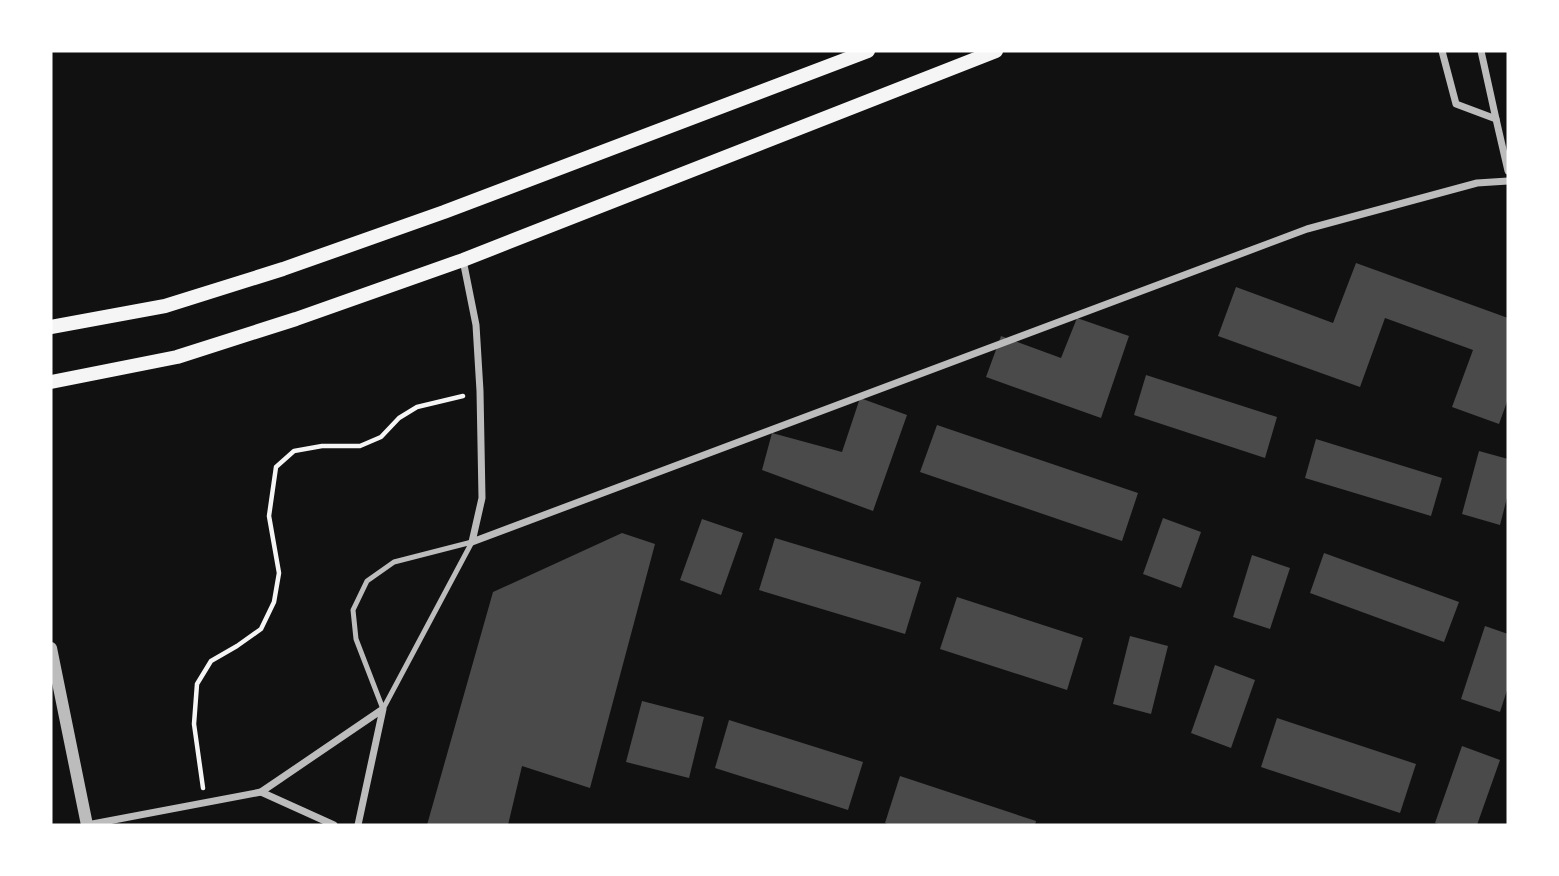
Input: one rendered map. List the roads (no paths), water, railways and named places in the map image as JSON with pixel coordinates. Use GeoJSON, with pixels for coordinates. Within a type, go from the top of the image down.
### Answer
{"type":"FeatureCollection","features":[{"type":"Feature","properties":{"kind":"main road"},"geometry":{"type":"LineString","coordinates":[[51,327],[165,306],[283,269],[444,212],[868,51]]}},
{"type":"Feature","properties":{"kind":"main road"},"geometry":{"type":"LineString","coordinates":[[51,382],[177,357],[296,319],[463,260],[996,51]]}},
{"type":"Feature","properties":{"kind":"street"},"geometry":{"type":"LineString","coordinates":[[1442,51],[1456,104],[1496,119]]}},
{"type":"Feature","properties":{"kind":"street"},"geometry":{"type":"LineString","coordinates":[[1481,51],[1508,171]]}},
{"type":"Feature","properties":{"kind":"street"},"geometry":{"type":"LineString","coordinates":[[472,542],[1307,229],[1477,183],[1508,181]]}},
{"type":"Feature","properties":{"kind":"street"},"geometry":{"type":"LineString","coordinates":[[463,260],[476,325],[480,391],[482,498],[472,542]]}},
{"type":"Feature","properties":{"kind":"street"},"geometry":{"type":"LineString","coordinates":[[51,648],[87,825],[261,792],[383,709]]}},
{"type":"Feature","properties":{"kind":"street"},"geometry":{"type":"LineString","coordinates":[[358,825],[383,709]]}},
{"type":"Feature","properties":{"kind":"street"},"geometry":{"type":"LineString","coordinates":[[261,792],[334,825]]}},
{"type":"Feature","properties":{"kind":"lane"},"geometry":{"type":"LineString","coordinates":[[383,709],[472,542]]}},
{"type":"Feature","properties":{"kind":"lane"},"geometry":{"type":"LineString","coordinates":[[383,709],[356,639],[353,610],[367,581],[394,562],[472,542]]}}]}
